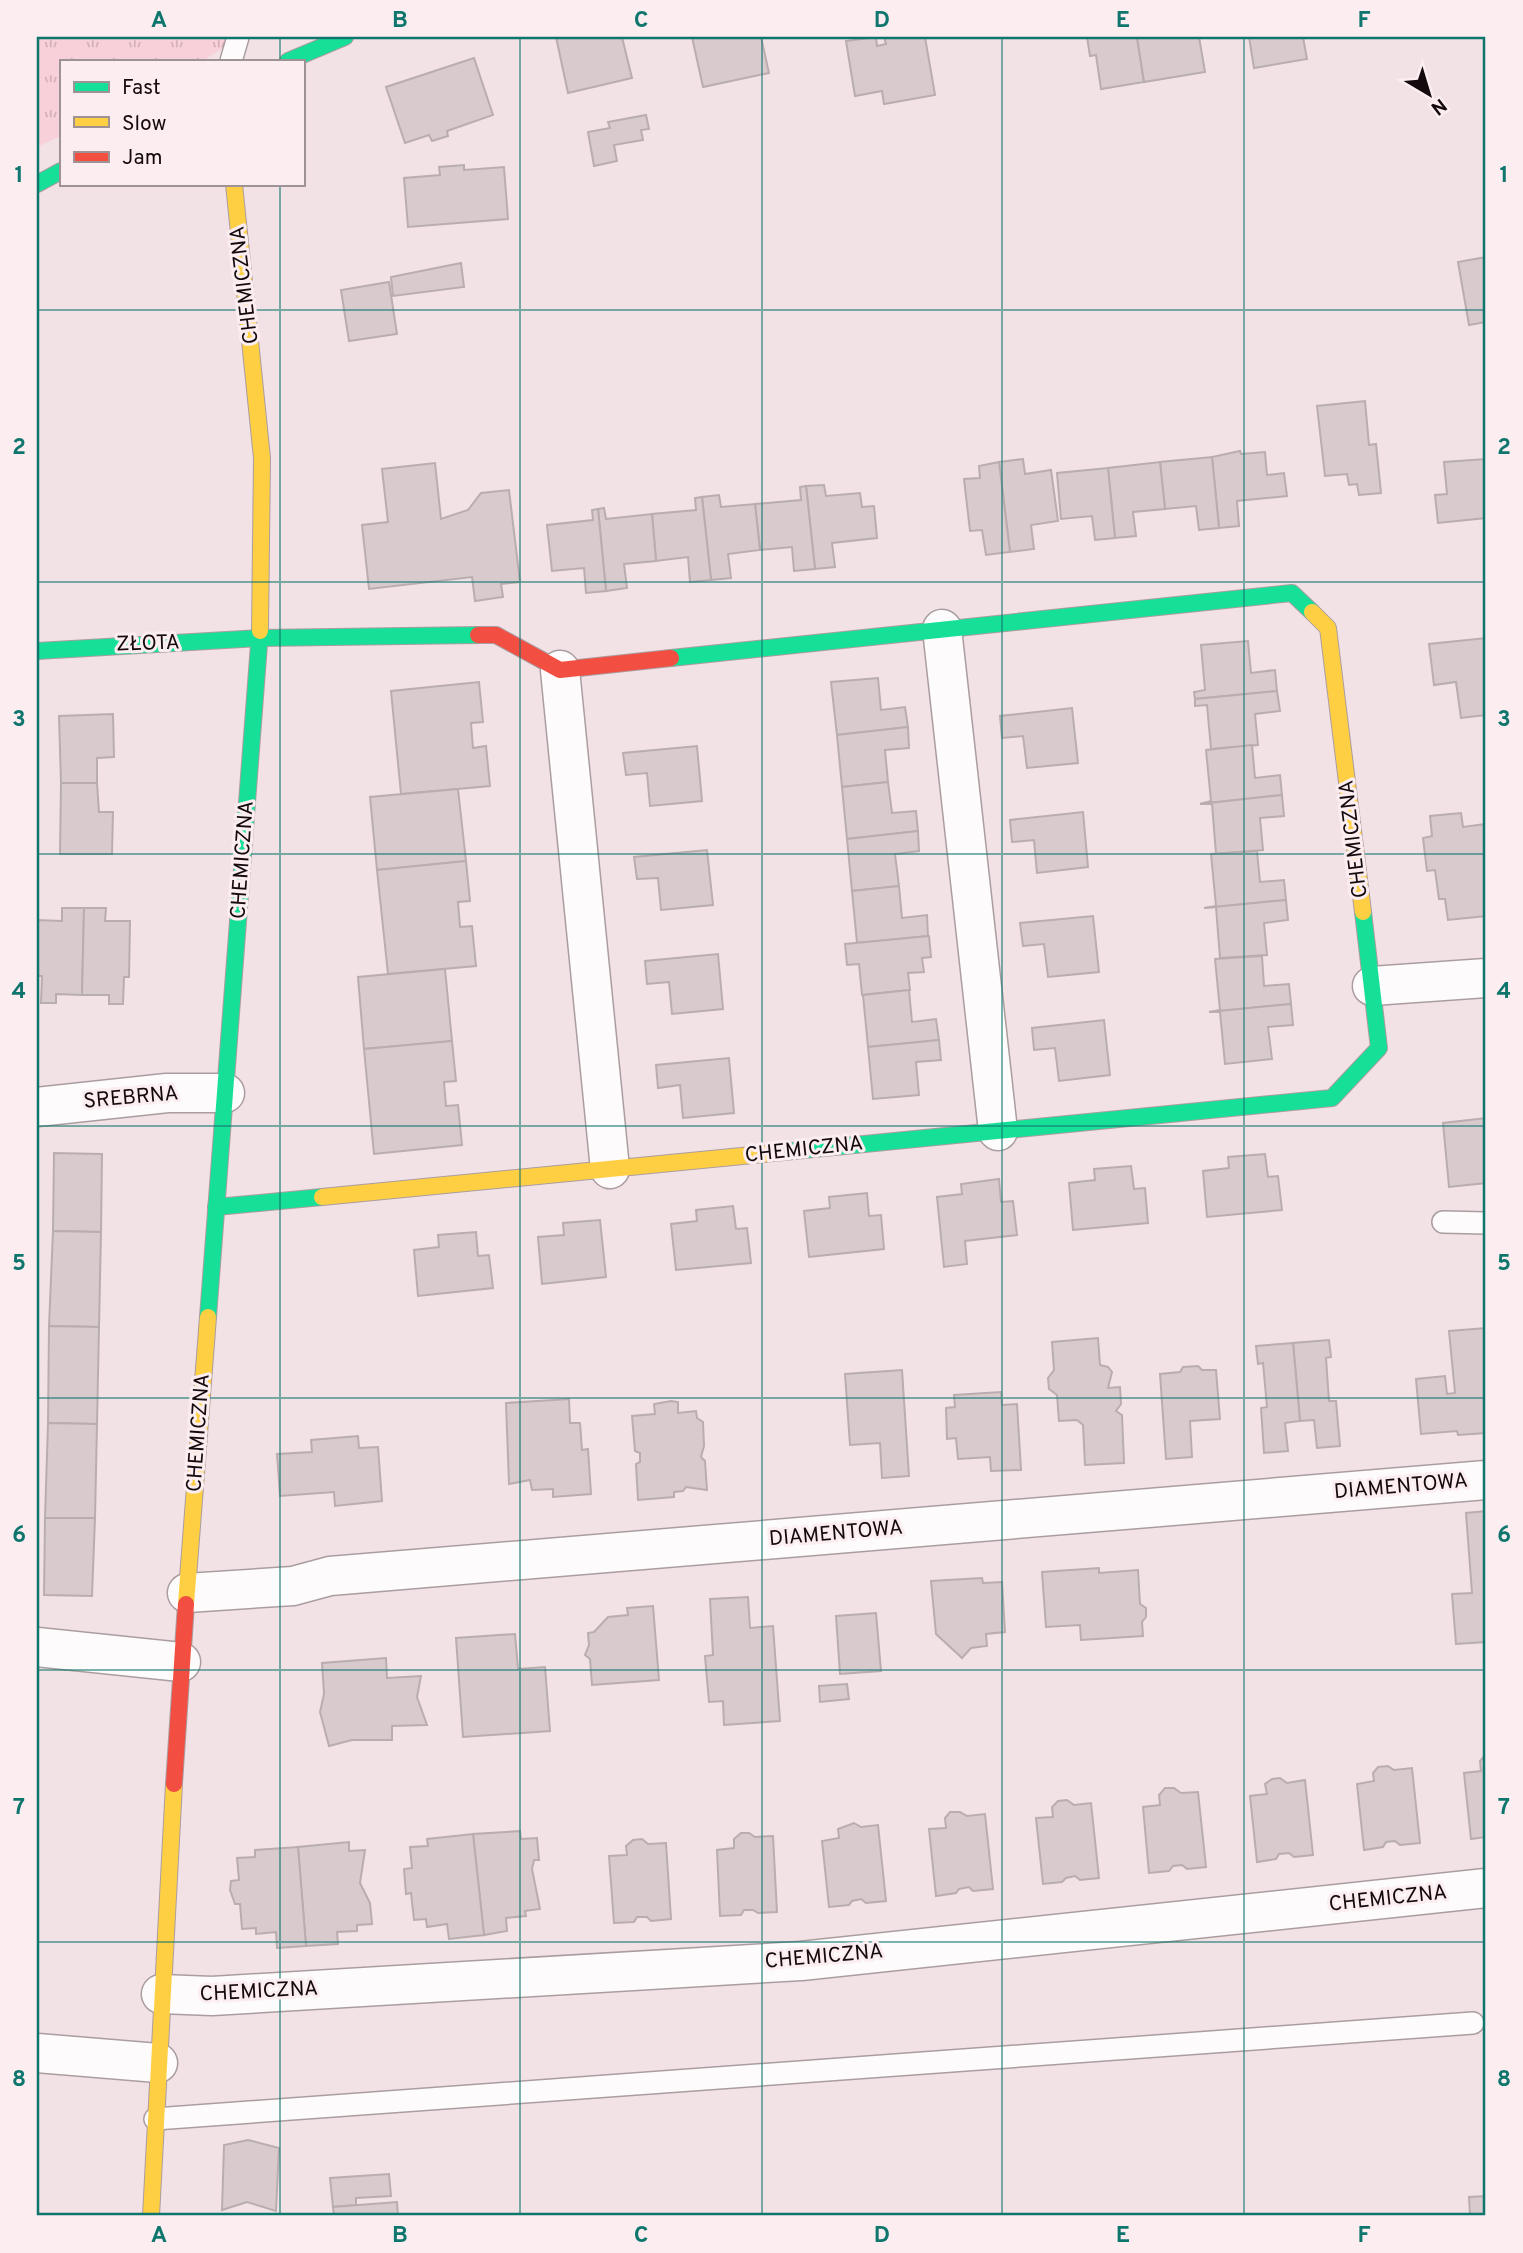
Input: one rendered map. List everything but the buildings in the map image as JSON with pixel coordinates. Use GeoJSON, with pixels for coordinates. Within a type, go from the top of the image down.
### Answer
{"type":"FeatureCollection","features":[{"type":"Feature","properties":{"kind":"street"},"geometry":{"type":"LineString","coordinates":[[290,60],[345,37]]}},
{"type":"Feature","properties":{"kind":"street"},"geometry":{"type":"LineString","coordinates":[[37,184],[60,172]]}},
{"type":"Feature","properties":{"kind":"street","name":"CHEMICZNA"},"geometry":{"type":"LineString","coordinates":[[151,2216],[160,1994],[181,1662],[260,638],[262,458],[233,186]]}},
{"type":"Feature","properties":{"kind":"street","name":"CHEMICZNA"},"geometry":{"type":"LineString","coordinates":[[216,1207],[1332,1098],[1379,1048],[1328,628],[1292,593],[560,670]]}},
{"type":"Feature","properties":{"kind":"street"},"geometry":{"type":"LineString","coordinates":[[942,629],[998,1131]]}},
{"type":"Feature","properties":{"kind":"street"},"geometry":{"type":"LineString","coordinates":[[260,638],[496,635],[560,670],[610,1169]]}},
{"type":"Feature","properties":{"kind":"street","name":"ZŁOTA"},"geometry":{"type":"LineString","coordinates":[[37,651],[260,638]]}},
{"type":"Feature","properties":{"kind":"street"},"geometry":{"type":"LineString","coordinates":[[1372,986],[1486,978]]}},
{"type":"Feature","properties":{"kind":"street","name":"SREBRNA"},"geometry":{"type":"LineString","coordinates":[[37,1107],[167,1093],[225,1093]]}},
{"type":"Feature","properties":{"kind":"street","name":"DIAMENTOWA"},"geometry":{"type":"LineString","coordinates":[[187,1593],[293,1587],[330,1576],[1486,1480]]}},
{"type":"Feature","properties":{"kind":"street"},"geometry":{"type":"LineString","coordinates":[[37,1647],[181,1662]]}},
{"type":"Feature","properties":{"kind":"street","name":"CHEMICZNA"},"geometry":{"type":"LineString","coordinates":[[160,1994],[212,1996],[801,1961],[1486,1888]]}},
{"type":"Feature","properties":{"kind":"street"},"geometry":{"type":"LineString","coordinates":[[37,2053],[158,2063]]}},
{"type":"Feature","properties":{"kind":"lane"},"geometry":{"type":"LineString","coordinates":[[231,60],[238,37]]}},
{"type":"Feature","properties":{"kind":"lane"},"geometry":{"type":"LineString","coordinates":[[1443,1222],[1486,1223]]}},
{"type":"Feature","properties":{"kind":"lane"},"geometry":{"type":"LineString","coordinates":[[155,2119],[1473,2023]]}},
{"type":"Feature","properties":{"kind":"green space"},"geometry":{"type":"Polygon","coordinates":[[[37,37],[242,37],[204,60],[60,60],[60,136],[37,147],[37,37]]]}},
{"type":"Feature","properties":{"kind":"traffic: fast"},"geometry":{"type":"LineString","coordinates":[[290,60],[345,37]]}},
{"type":"Feature","properties":{"kind":"traffic: fast"},"geometry":{"type":"LineString","coordinates":[[37,184],[60,172]]}},
{"type":"Feature","properties":{"kind":"traffic: fast"},"geometry":{"type":"LineString","coordinates":[[671,658],[1292,593],[1312,612]]}},
{"type":"Feature","properties":{"kind":"traffic: fast"},"geometry":{"type":"LineString","coordinates":[[208,1317],[260,631]]}},
{"type":"Feature","properties":{"kind":"traffic: fast"},"geometry":{"type":"LineString","coordinates":[[37,651],[260,638],[478,635]]}},
{"type":"Feature","properties":{"kind":"traffic: fast"},"geometry":{"type":"LineString","coordinates":[[773,1153],[1332,1098],[1379,1048],[1363,912]]}},
{"type":"Feature","properties":{"kind":"traffic: fast"},"geometry":{"type":"LineString","coordinates":[[216,1207],[322,1197]]}},
{"type":"Feature","properties":{"kind":"traffic: slow"},"geometry":{"type":"LineString","coordinates":[[234,186],[262,458],[260,631]]}},
{"type":"Feature","properties":{"kind":"traffic: slow"},"geometry":{"type":"LineString","coordinates":[[1312,612],[1328,628],[1363,912]]}},
{"type":"Feature","properties":{"kind":"traffic: slow"},"geometry":{"type":"LineString","coordinates":[[322,1197],[773,1153]]}},
{"type":"Feature","properties":{"kind":"traffic: slow"},"geometry":{"type":"LineString","coordinates":[[186,1604],[208,1317]]}},
{"type":"Feature","properties":{"kind":"traffic: slow"},"geometry":{"type":"LineString","coordinates":[[151,2216],[174,1784]]}},
{"type":"Feature","properties":{"kind":"traffic: jam"},"geometry":{"type":"LineString","coordinates":[[478,635],[496,635],[560,670],[671,658]]}},
{"type":"Feature","properties":{"kind":"traffic: jam"},"geometry":{"type":"LineString","coordinates":[[174,1784],[186,1604]]}}]}
